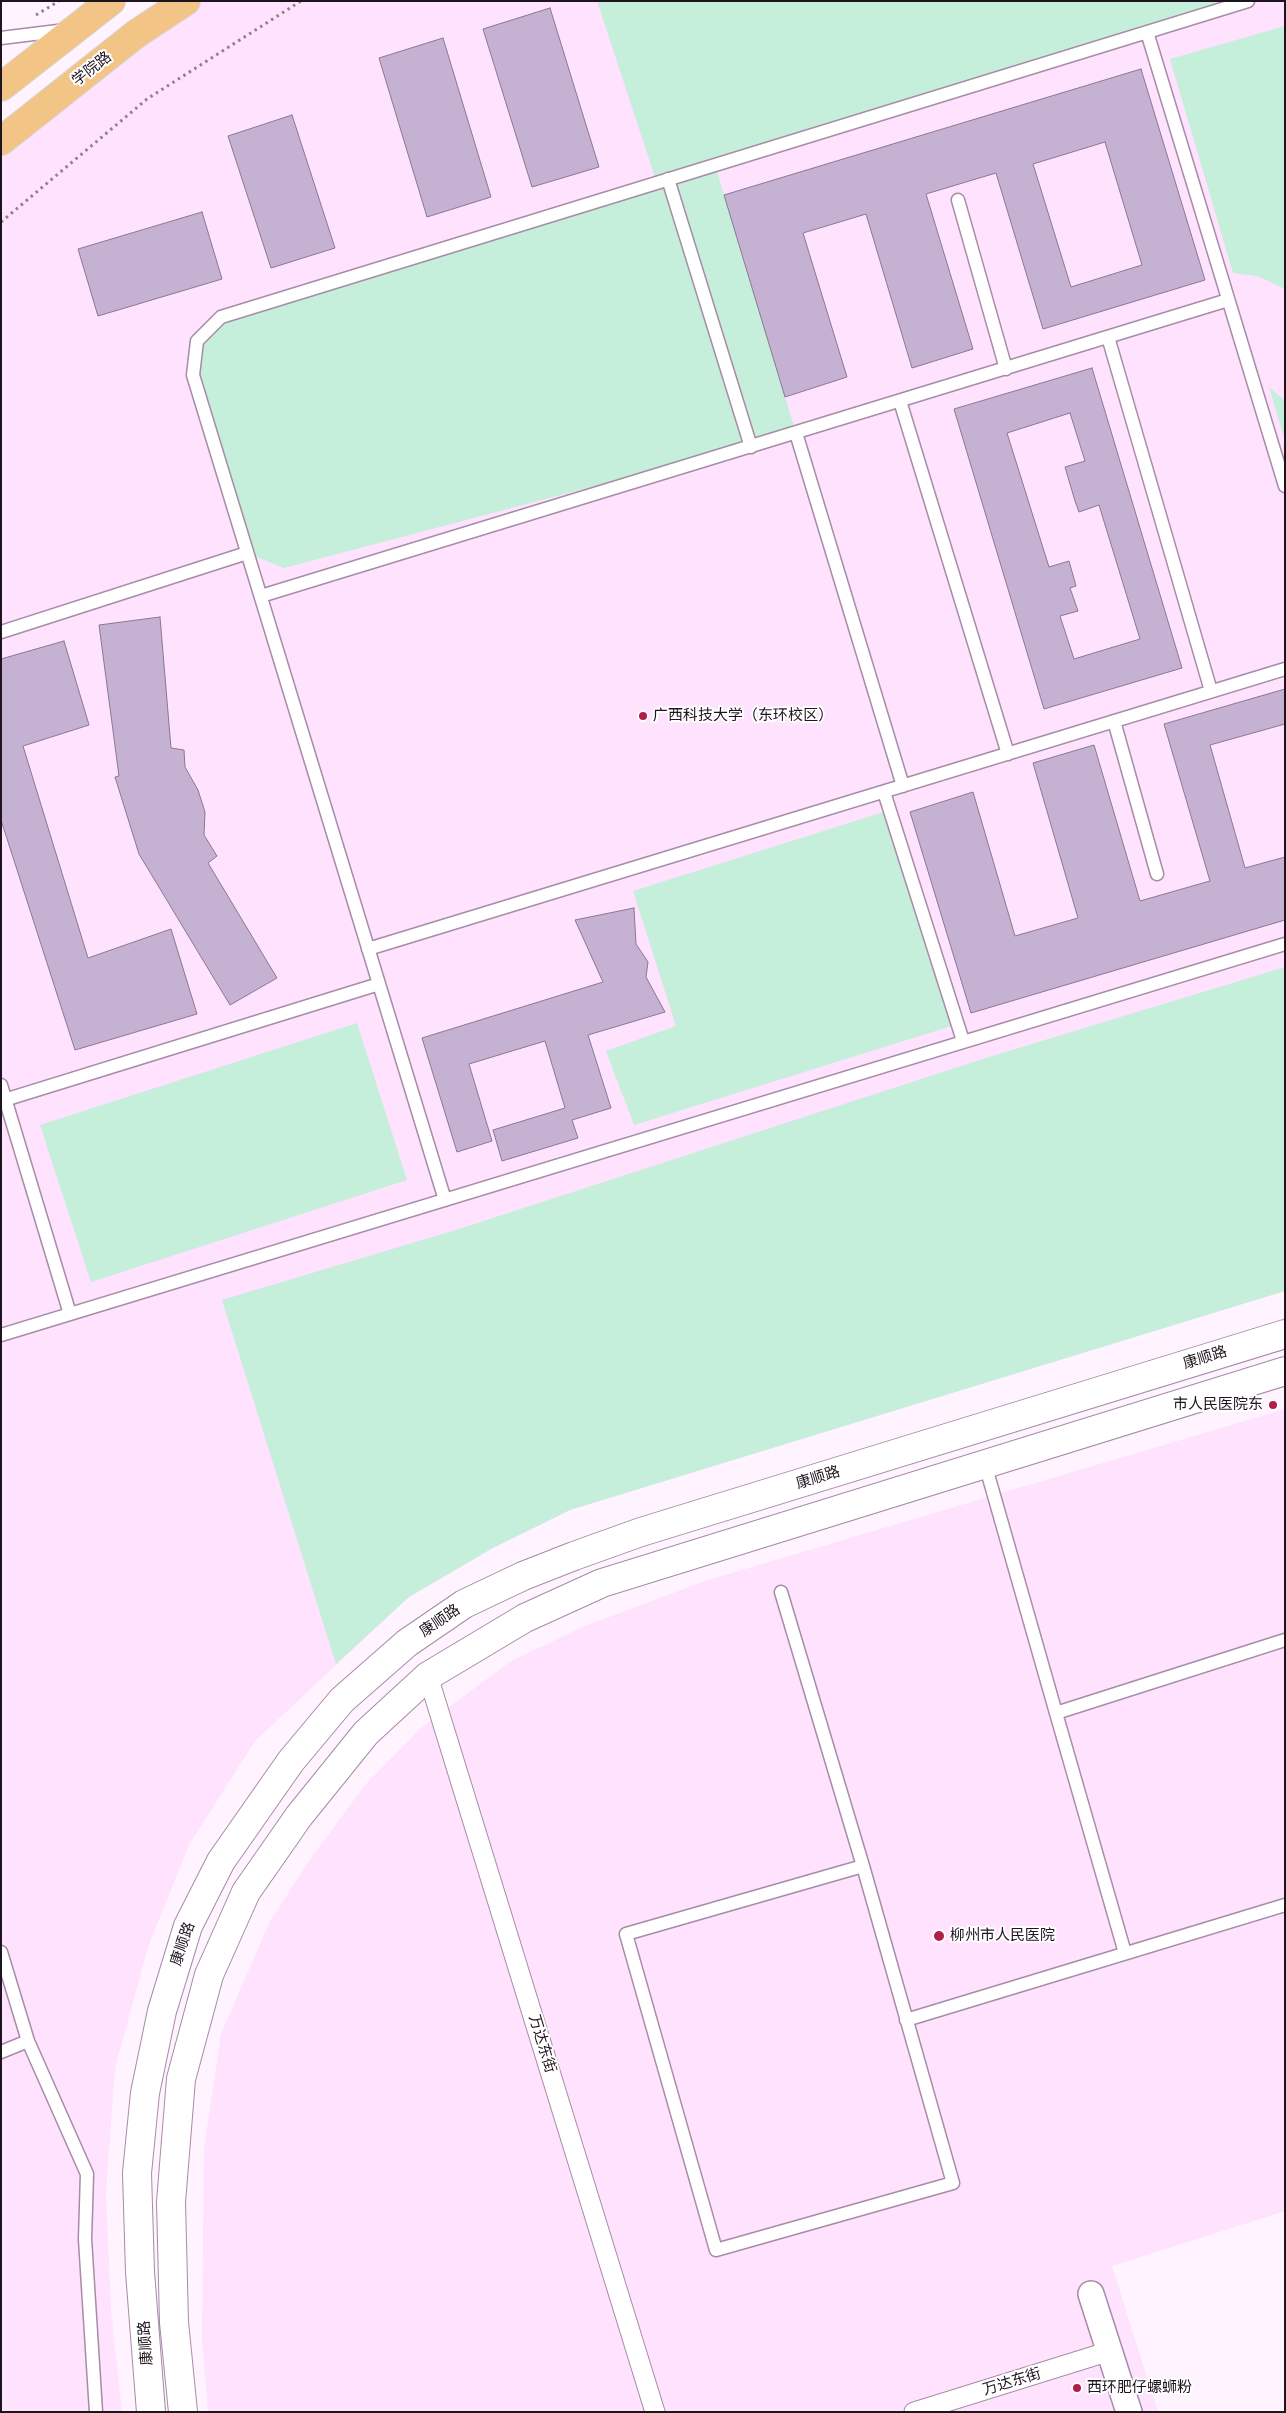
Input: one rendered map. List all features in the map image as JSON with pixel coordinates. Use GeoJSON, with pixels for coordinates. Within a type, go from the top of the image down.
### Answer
{"type":"FeatureCollection","features":[{"type":"Feature","properties":{"kind":"main road"},"geometry":{"type":"LineString","coordinates":[[1,87],[111,1]]}},
{"type":"Feature","properties":{"kind":"main road","name":"学院路"},"geometry":{"type":"LineString","coordinates":[[1,141],[136,34],[186,1]]}},
{"type":"Feature","properties":{"kind":"main road","name":"康顺路"},"geometry":{"type":"LineString","coordinates":[[151,2412],[140,2272],[136,2173],[144,2093],[162,2011],[188,1926],[221,1861],[291,1761],[342,1700],[408,1643],[464,1604],[522,1576],[650,1529],[1285,1334]]}},
{"type":"Feature","properties":{"kind":"main road","name":"康顺路"},"geometry":{"type":"LineString","coordinates":[[183,2412],[174,2322],[172,2202],[181,2078],[209,1975],[246,1892],[299,1816],[366,1733],[428,1676],[525,1618],[602,1583],[1285,1371]]}},
{"type":"Feature","properties":{"kind":"street","name":"万达东街"},"geometry":{"type":"LineString","coordinates":[[428,1676],[655,2412]]}},
{"type":"Feature","properties":{"kind":"street"},"geometry":{"type":"LineString","coordinates":[[1091,2294],[1129,2412]]}},
{"type":"Feature","properties":{"kind":"street","name":"万达东街"},"geometry":{"type":"LineString","coordinates":[[914,2412],[1110,2351]]}},
{"type":"Feature","properties":{"kind":"lane"},"geometry":{"type":"LineString","coordinates":[[445,1200],[193,375],[197,341],[221,317],[1248,1]]}},
{"type":"Feature","properties":{"kind":"lane"},"geometry":{"type":"LineString","coordinates":[[1,38],[76,29]]}},
{"type":"Feature","properties":{"kind":"lane"},"geometry":{"type":"LineString","coordinates":[[1147,32],[1285,486]]}},
{"type":"Feature","properties":{"kind":"lane"},"geometry":{"type":"LineString","coordinates":[[668,179],[750,447]]}},
{"type":"Feature","properties":{"kind":"lane"},"geometry":{"type":"LineString","coordinates":[[958,200],[1006,368]]}},
{"type":"Feature","properties":{"kind":"lane"},"geometry":{"type":"LineString","coordinates":[[260,596],[1228,300]]}},
{"type":"Feature","properties":{"kind":"lane"},"geometry":{"type":"LineString","coordinates":[[1108,337],[1211,692]]}},
{"type":"Feature","properties":{"kind":"lane"},"geometry":{"type":"LineString","coordinates":[[900,401],[1008,754]]}},
{"type":"Feature","properties":{"kind":"lane"},"geometry":{"type":"LineString","coordinates":[[796,433],[903,786]]}},
{"type":"Feature","properties":{"kind":"lane"},"geometry":{"type":"LineString","coordinates":[[1,632],[247,553]]}},
{"type":"Feature","properties":{"kind":"lane"},"geometry":{"type":"LineString","coordinates":[[368,950],[1285,669]]}},
{"type":"Feature","properties":{"kind":"lane"},"geometry":{"type":"LineString","coordinates":[[1114,721],[1157,874]]}},
{"type":"Feature","properties":{"kind":"lane"},"geometry":{"type":"LineString","coordinates":[[884,792],[963,1041]]}},
{"type":"Feature","properties":{"kind":"lane"},"geometry":{"type":"LineString","coordinates":[[1,1336],[1285,944]]}},
{"type":"Feature","properties":{"kind":"lane"},"geometry":{"type":"LineString","coordinates":[[3,1100],[379,984]]}},
{"type":"Feature","properties":{"kind":"lane"},"geometry":{"type":"LineString","coordinates":[[1,1085],[3,1100],[70,1314]]}},
{"type":"Feature","properties":{"kind":"lane"},"geometry":{"type":"LineString","coordinates":[[985,1464],[1124,1952]]}},
{"type":"Feature","properties":{"kind":"lane"},"geometry":{"type":"LineString","coordinates":[[781,1592],[863,1866],[953,2182],[716,2250],[626,1934],[863,1866]]}},
{"type":"Feature","properties":{"kind":"lane"},"geometry":{"type":"LineString","coordinates":[[1056,1713],[1285,1640]]}},
{"type":"Feature","properties":{"kind":"lane"},"geometry":{"type":"LineString","coordinates":[[906,2020],[1124,1952],[1285,1905]]}},
{"type":"Feature","properties":{"kind":"lane"},"geometry":{"type":"LineString","coordinates":[[1,1952],[28,2041],[87,2174],[85,2239],[96,2412]]}},
{"type":"Feature","properties":{"kind":"lane"},"geometry":{"type":"LineString","coordinates":[[1,2052],[28,2041]]}},
{"type":"Feature","properties":{"kind":"path"},"geometry":{"type":"LineString","coordinates":[[1,222],[147,99],[301,1]]}},
{"type":"Feature","properties":{"kind":"shaded area","name":"广西科技大学（东环校区）"},"geometry":{"type":"Polygon","coordinates":[[[200,1],[1285,1],[1285,1291],[570,1510],[491,1549],[409,1597],[255,1741],[189,1845],[148,1947],[115,2068],[106,2193],[111,2310],[122,2412],[1,2412],[1,141],[136,34],[200,1]]]}},
{"type":"Feature","properties":{"kind":"shaded area","name":"柳州市人民医院"},"geometry":{"type":"Polygon","coordinates":[[[1285,1409],[1285,2211],[1112,2266],[1158,2412],[208,2412],[202,2339],[204,2148],[221,2034],[269,1923],[311,1858],[365,1785],[421,1728],[511,1661],[585,1626],[708,1580],[1285,1409]]]}},
{"type":"Feature","properties":{"kind":"green space"},"geometry":{"type":"Polygon","coordinates":[[[597,1],[1249,1],[715,165],[796,433],[284,568],[247,553],[193,375],[197,341],[221,317],[657,183],[597,1]]]}},
{"type":"Feature","properties":{"kind":"green space"},"geometry":{"type":"Polygon","coordinates":[[[1285,26],[1285,289],[1257,276],[1233,273],[1170,59],[1285,26]]]}},
{"type":"Feature","properties":{"kind":"green space"},"geometry":{"type":"Polygon","coordinates":[[[1269,387],[1285,401],[1285,441],[1269,387]]]}},
{"type":"Feature","properties":{"kind":"green space"},"geometry":{"type":"Polygon","coordinates":[[[887,811],[955,1025],[634,1125],[606,1051],[676,1026],[633,891],[887,811]]]}},
{"type":"Feature","properties":{"kind":"green space"},"geometry":{"type":"Polygon","coordinates":[[[1285,967],[1285,1291],[570,1510],[491,1549],[409,1597],[336,1664],[222,1300],[459,1229],[989,1057],[1285,967]]]}},
{"type":"Feature","properties":{"kind":"green space"},"geometry":{"type":"Polygon","coordinates":[[[357,1023],[407,1180],[91,1282],[40,1125],[357,1023]]]}},
{"type":"Feature","properties":{"kind":"building"},"geometry":{"type":"Polygon","coordinates":[[[550,8],[599,167],[532,187],[483,29],[550,8]]]}},
{"type":"Feature","properties":{"kind":"building"},"geometry":{"type":"Polygon","coordinates":[[[443,38],[491,197],[427,217],[379,58],[443,38]]]}},
{"type":"Feature","properties":{"kind":"building"},"geometry":{"type":"Polygon","coordinates":[[[1141,69],[1205,280],[1043,329],[996,173],[926,194],[973,349],[912,368],[866,214],[803,233],[847,377],[785,397],[724,195],[1141,69]],[[1105,142],[1033,164],[1071,287],[1142,265],[1105,142]]]}},
{"type":"Feature","properties":{"kind":"building"},"geometry":{"type":"Polygon","coordinates":[[[292,115],[335,248],[271,268],[228,136],[292,115]]]}},
{"type":"Feature","properties":{"kind":"building"},"geometry":{"type":"Polygon","coordinates":[[[202,212],[222,279],[98,316],[78,249],[202,212]]]}},
{"type":"Feature","properties":{"kind":"building"},"geometry":{"type":"Polygon","coordinates":[[[1092,368],[1182,668],[1044,709],[954,409],[1092,368]],[[1070,413],[1007,433],[1049,567],[1069,561],[1076,586],[1070,588],[1078,611],[1060,616],[1074,659],[1140,639],[1099,505],[1079,512],[1075,501],[1065,467],[1085,461],[1070,413]]]}},
{"type":"Feature","properties":{"kind":"building"},"geometry":{"type":"Polygon","coordinates":[[[160,617],[171,748],[184,750],[185,767],[198,790],[205,812],[204,835],[217,856],[208,863],[277,978],[230,1005],[139,854],[115,777],[119,776],[99,625],[160,617]]]}},
{"type":"Feature","properties":{"kind":"building"},"geometry":{"type":"Polygon","coordinates":[[[64,641],[89,725],[23,746],[88,958],[171,929],[197,1014],[75,1050],[1,820],[1,659],[64,641]]]}},
{"type":"Feature","properties":{"kind":"building"},"geometry":{"type":"Polygon","coordinates":[[[1285,689],[1285,724],[1210,745],[1245,868],[1285,857],[1285,920],[971,1013],[910,812],[973,792],[1015,936],[1078,918],[1033,763],[1094,745],[1140,901],[1210,881],[1164,724],[1285,689]]]}},
{"type":"Feature","properties":{"kind":"building"},"geometry":{"type":"Polygon","coordinates":[[[634,908],[636,944],[648,962],[646,977],[665,1012],[588,1035],[611,1108],[572,1120],[578,1138],[502,1161],[493,1130],[565,1108],[545,1041],[469,1064],[492,1141],[457,1152],[422,1038],[603,982],[575,920],[634,908]]]}},
{"type":"Feature","properties":{"kind":"place","name":"广西科技大学（东环校区）"},"geometry":{"type":"Point","coordinates":[643,716]}},
{"type":"Feature","properties":{"kind":"place","name":"市人民医院东"},"geometry":{"type":"Point","coordinates":[1273,1405]}},
{"type":"Feature","properties":{"kind":"place","name":"柳州市人民医院"},"geometry":{"type":"Point","coordinates":[939,1936]}},
{"type":"Feature","properties":{"kind":"place","name":"西环肥仔螺蛳粉"},"geometry":{"type":"Point","coordinates":[1077,2388]}}]}
